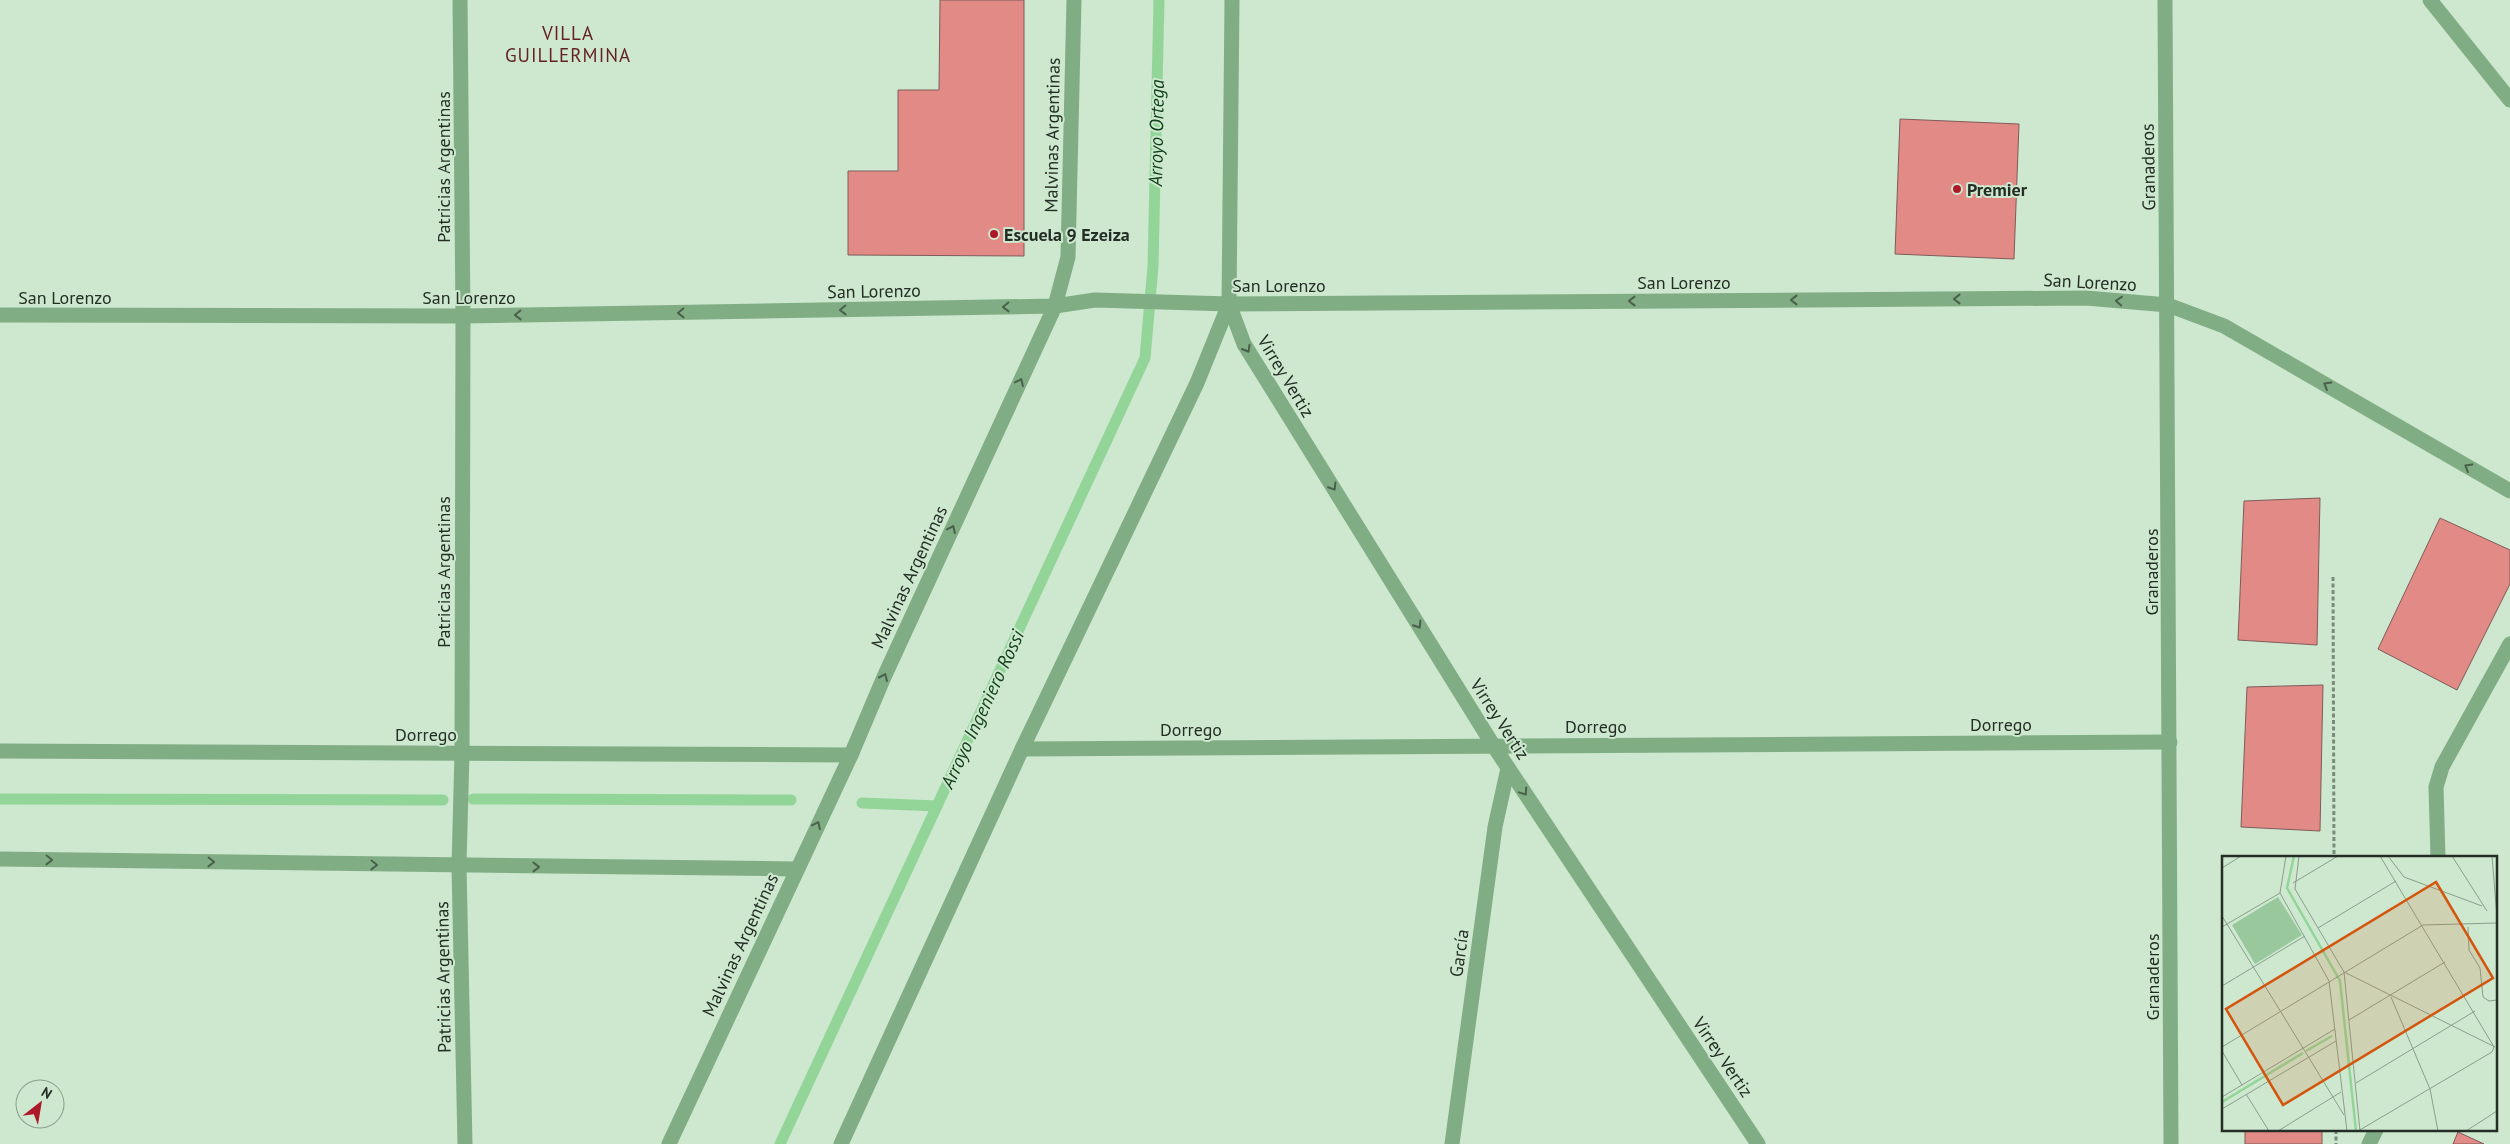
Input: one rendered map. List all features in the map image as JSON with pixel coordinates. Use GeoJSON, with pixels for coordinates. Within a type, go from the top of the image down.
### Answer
{"type":"FeatureCollection","features":[{"type":"Feature","properties":{"kind":"street","name":"Patricias Argentinas"},"geometry":{"type":"LineString","coordinates":[[460,0],[463,316],[462,752],[459,866],[465,1144]]}},
{"type":"Feature","properties":{"kind":"street","name":"Malvinas Argentinas"},"geometry":{"type":"LineString","coordinates":[[669,1144],[796,869],[851,755],[884,677],[1054,306],[1068,257],[1074,0]]}},
{"type":"Feature","properties":{"kind":"street"},"geometry":{"type":"LineString","coordinates":[[841,1144],[1022,749],[1197,383],[1229,304],[1232,0]]}},
{"type":"Feature","properties":{"kind":"street","name":"Granaderos"},"geometry":{"type":"LineString","coordinates":[[2165,0],[2171,1144]]}},
{"type":"Feature","properties":{"kind":"street"},"geometry":{"type":"LineString","coordinates":[[2430,0],[2510,100]]}},
{"type":"Feature","properties":{"kind":"street","name":"San Lorenzo"},"geometry":{"type":"LineString","coordinates":[[0,315],[463,316],[1054,306],[1094,300],[1229,304],[2086,298],[2168,305],[2224,326],[2510,491]]}},
{"type":"Feature","properties":{"kind":"street","name":"Virrey Vertiz"},"geometry":{"type":"LineString","coordinates":[[1229,304],[1244,344],[1493,746],[1758,1144]]}},
{"type":"Feature","properties":{"kind":"street"},"geometry":{"type":"LineString","coordinates":[[2438,856],[2436,787],[2442,767],[2510,644]]}},
{"type":"Feature","properties":{"kind":"street","name":"Dorrego"},"geometry":{"type":"LineString","coordinates":[[1022,749],[2170,742]]}},
{"type":"Feature","properties":{"kind":"street","name":"Dorrego"},"geometry":{"type":"LineString","coordinates":[[0,751],[851,755]]}},
{"type":"Feature","properties":{"kind":"street","name":"García"},"geometry":{"type":"LineString","coordinates":[[1452,1144],[1495,828],[1508,768]]}},
{"type":"Feature","properties":{"kind":"street"},"geometry":{"type":"LineString","coordinates":[[0,860],[796,869]]}},
{"type":"Feature","properties":{"kind":"street"},"geometry":{"type":"LineString","coordinates":[[2369,1144],[2375,1132]]}},
{"type":"Feature","properties":{"kind":"path"},"geometry":{"type":"LineString","coordinates":[[2333,577],[2334,856]]}},
{"type":"Feature","properties":{"kind":"building"},"geometry":{"type":"Polygon","coordinates":[[[940,0],[1024,0],[1024,256],[848,255],[848,171],[898,171],[898,90],[939,90],[940,0]]]}},
{"type":"Feature","properties":{"kind":"building","name":"Premier"},"geometry":{"type":"Polygon","coordinates":[[[1900,119],[2019,124],[2014,259],[1895,254],[1900,119]]]}},
{"type":"Feature","properties":{"kind":"building"},"geometry":{"type":"Polygon","coordinates":[[[2320,498],[2317,645],[2238,640],[2244,501],[2320,498]]]}},
{"type":"Feature","properties":{"kind":"building"},"geometry":{"type":"Polygon","coordinates":[[[2440,518],[2510,550],[2510,584],[2457,690],[2378,649],[2440,518]]]}},
{"type":"Feature","properties":{"kind":"building"},"geometry":{"type":"Polygon","coordinates":[[[2323,685],[2320,831],[2241,827],[2247,687],[2323,685]]]}},
{"type":"Feature","properties":{"kind":"building"},"geometry":{"type":"Polygon","coordinates":[[[2245,1132],[2322,1132],[2322,1144],[2245,1144],[2245,1132]]]}},
{"type":"Feature","properties":{"kind":"building"},"geometry":{"type":"Polygon","coordinates":[[[2458,1132],[2484,1144],[2453,1144],[2458,1132]]]}},
{"type":"Feature","properties":{"kind":"waterway","name":"Arroyo Ingeniero Rossi"},"geometry":{"type":"LineString","coordinates":[[780,1144],[1145,358],[1153,266],[1159,0]]}},
{"type":"Feature","properties":{"kind":"waterway"},"geometry":{"type":"LineString","coordinates":[[0,799],[443,800]]}},
{"type":"Feature","properties":{"kind":"waterway"},"geometry":{"type":"LineString","coordinates":[[473,799],[791,800]]}},
{"type":"Feature","properties":{"kind":"waterway"},"geometry":{"type":"LineString","coordinates":[[862,803],[937,806]]}},
{"type":"Feature","properties":{"kind":"place","name":"Premier"},"geometry":{"type":"Point","coordinates":[1957,189]}},
{"type":"Feature","properties":{"kind":"place","name":"Escuela 9 Ezeiza"},"geometry":{"type":"Point","coordinates":[994,234]}},
{"type":"Feature","properties":{"kind":"district","name":"VILLA GUILLERMINA"},"geometry":{"type":"Point","coordinates":[568,44]}},
{"type":"Feature","properties":{"kind":"water label","name":"Arroyo Ortega"},"geometry":{"type":"Point","coordinates":[1156,133]}}]}
